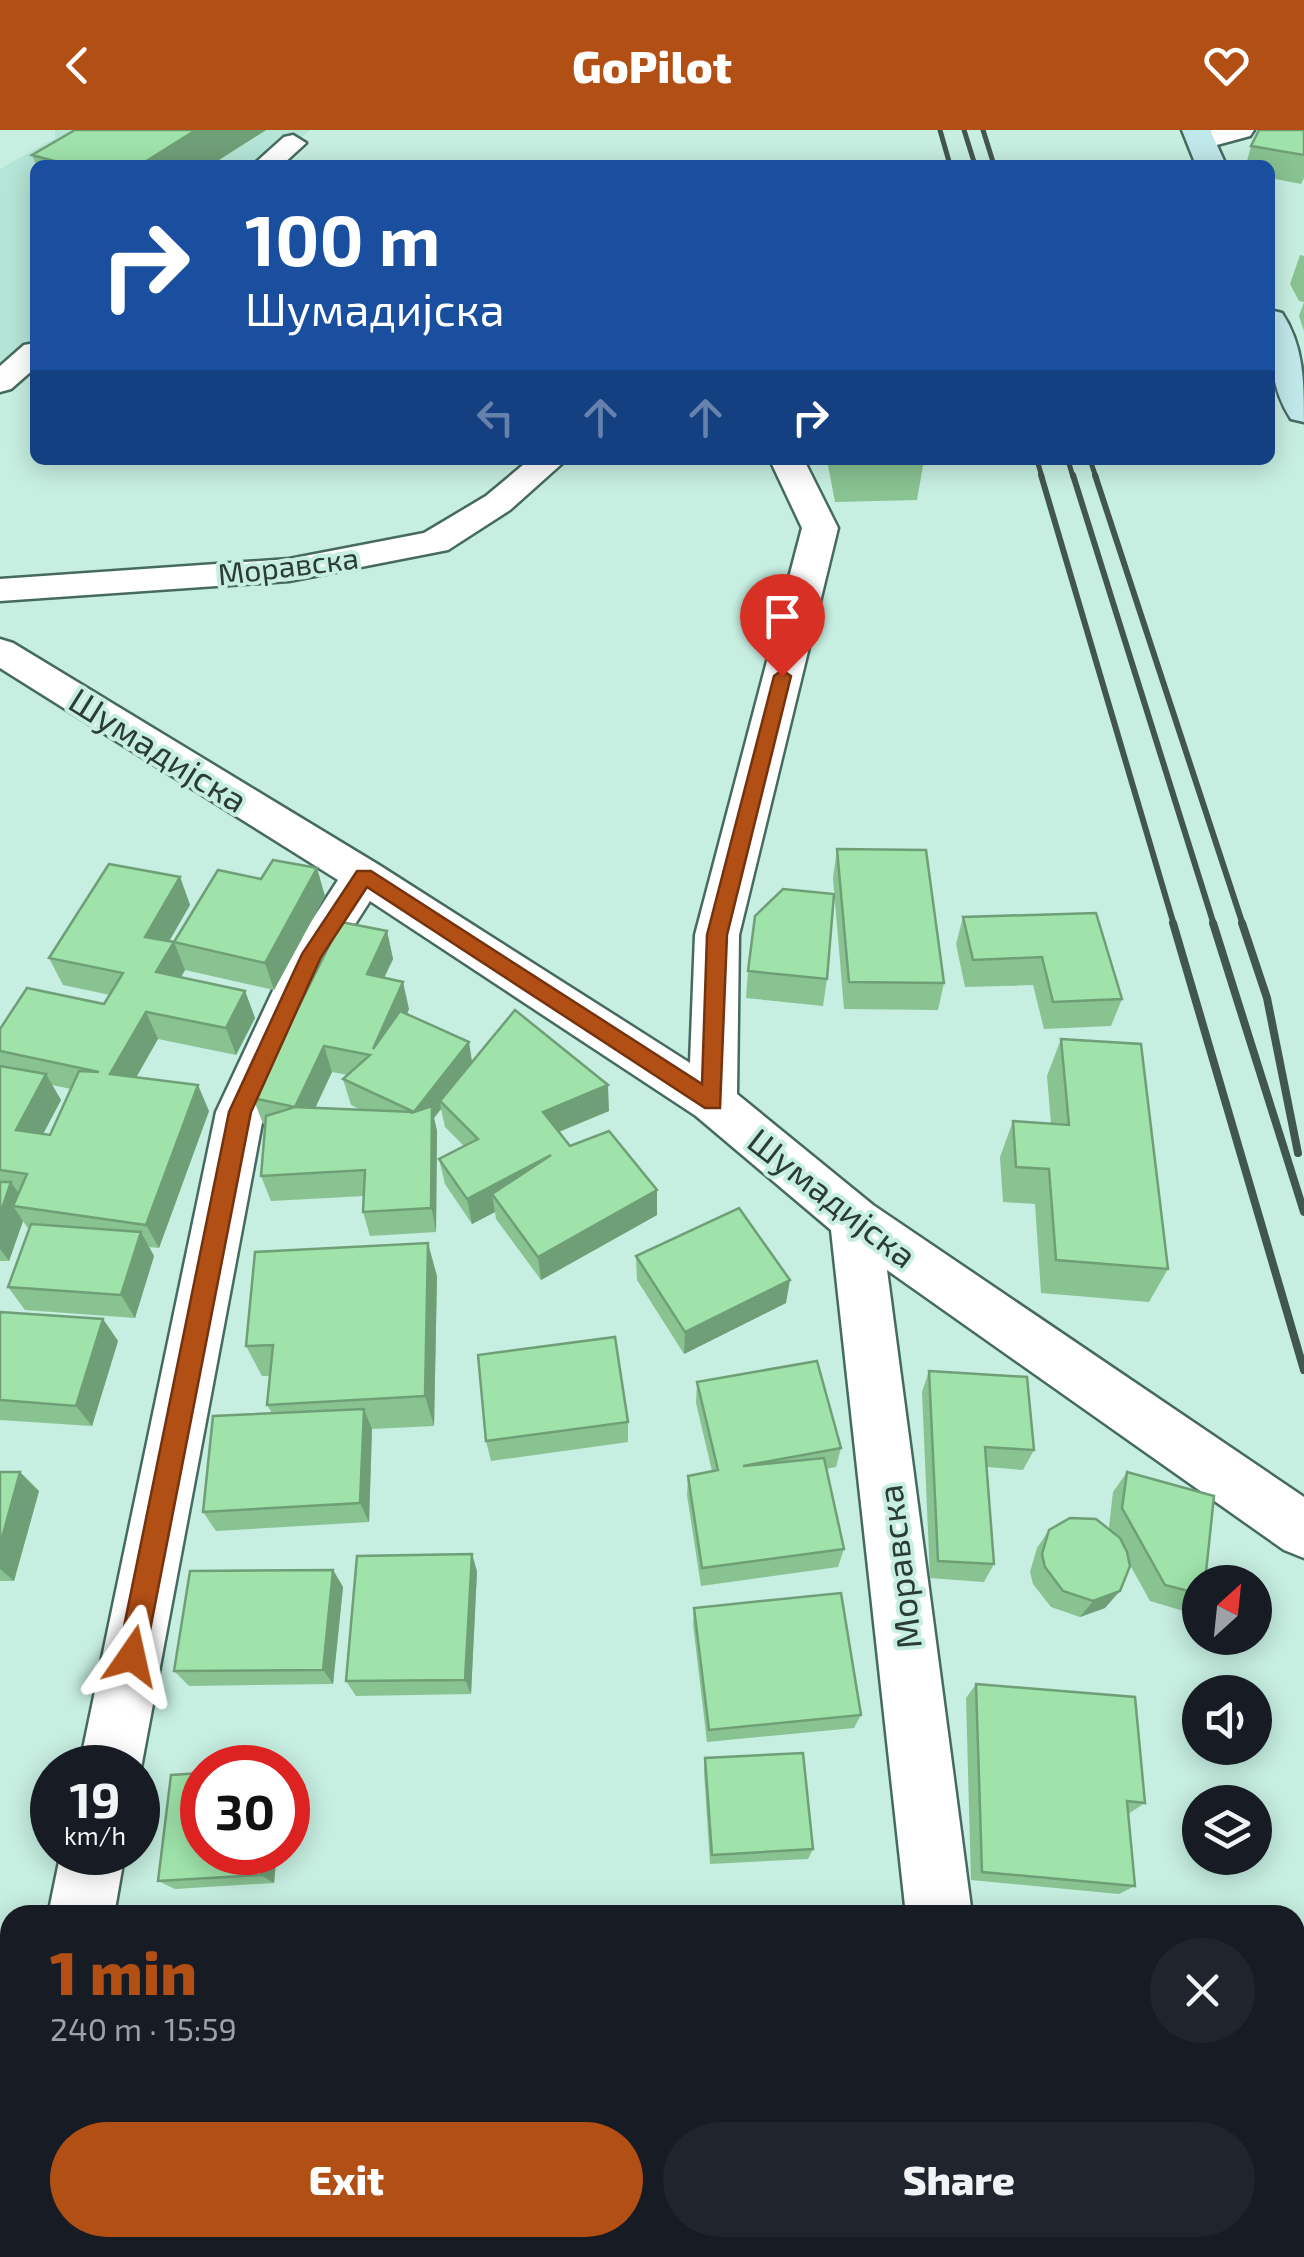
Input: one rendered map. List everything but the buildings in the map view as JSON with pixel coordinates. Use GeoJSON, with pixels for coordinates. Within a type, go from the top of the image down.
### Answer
{"type":"FeatureCollection","features":[{"type":"Feature","properties":{"kind":"main road"},"geometry":{"type":"LineString","coordinates":[[1275,333],[1304,411]]}},
{"type":"Feature","properties":{"kind":"street"},"geometry":{"type":"LineString","coordinates":[[1203,145],[1242,130]]}},
{"type":"Feature","properties":{"kind":"street"},"geometry":{"type":"LineString","coordinates":[[272,160],[293,144]]}},
{"type":"Feature","properties":{"kind":"street"},"geometry":{"type":"LineString","coordinates":[[0,382],[30,356]]}},
{"type":"Feature","properties":{"kind":"street","name":"Моравска"},"geometry":{"type":"LineString","coordinates":[[0,590],[288,570],[436,542],[498,504],[542,465]]}},
{"type":"Feature","properties":{"kind":"street"},"geometry":{"type":"LineString","coordinates":[[713,1102],[717,935],[820,528],[789,465]]}},
{"type":"Feature","properties":{"kind":"street","name":"Шумадијска"},"geometry":{"type":"LineString","coordinates":[[0,652],[364,876],[713,1102],[855,1220],[1304,1530]]}},
{"type":"Feature","properties":{"kind":"street"},"geometry":{"type":"LineString","coordinates":[[115,1745],[240,1112],[312,954],[364,876]]}},
{"type":"Feature","properties":{"kind":"street","name":"Моравска"},"geometry":{"type":"LineString","coordinates":[[855,1220],[938,1905]]}},
{"type":"Feature","properties":{"kind":"street"},"geometry":{"type":"LineString","coordinates":[[83,1905],[89,1875]]}},
{"type":"Feature","properties":{"kind":"shaded area"},"geometry":{"type":"Polygon","coordinates":[[[55,130],[310,130],[274,160],[30,160],[30,368],[0,393],[0,169],[55,138],[55,130]]]}},
{"type":"Feature","properties":{"kind":"railway"},"geometry":{"type":"LineString","coordinates":[[940,130],[949,160]]}},
{"type":"Feature","properties":{"kind":"railway"},"geometry":{"type":"LineString","coordinates":[[964,130],[973,160]]}},
{"type":"Feature","properties":{"kind":"railway"},"geometry":{"type":"LineString","coordinates":[[983,130],[992,160]]}},
{"type":"Feature","properties":{"kind":"railway"},"geometry":{"type":"LineString","coordinates":[[1038,465],[1042,477]]}},
{"type":"Feature","properties":{"kind":"railway"},"geometry":{"type":"LineString","coordinates":[[1069,465],[1073,477]]}},
{"type":"Feature","properties":{"kind":"railway"},"geometry":{"type":"LineString","coordinates":[[1092,465],[1096,477]]}},
{"type":"Feature","properties":{"kind":"railway"},"geometry":{"type":"LineString","coordinates":[[1041,475],[1174,925]]}},
{"type":"Feature","properties":{"kind":"railway"},"geometry":{"type":"LineString","coordinates":[[1073,475],[1214,925]]}},
{"type":"Feature","properties":{"kind":"railway"},"geometry":{"type":"LineString","coordinates":[[1095,475],[1243,925]]}},
{"type":"Feature","properties":{"kind":"railway"},"geometry":{"type":"LineString","coordinates":[[1173,923],[1304,1370]]}},
{"type":"Feature","properties":{"kind":"railway"},"geometry":{"type":"LineString","coordinates":[[1213,923],[1304,1212]]}},
{"type":"Feature","properties":{"kind":"railway"},"geometry":{"type":"LineString","coordinates":[[1242,923],[1267,998],[1298,1153]]}},
{"type":"Feature","properties":{"kind":"route"},"geometry":{"type":"LineString","coordinates":[[132,1656],[240,1112],[312,954],[364,876],[713,1102],[717,935],[782,676]]}}]}
